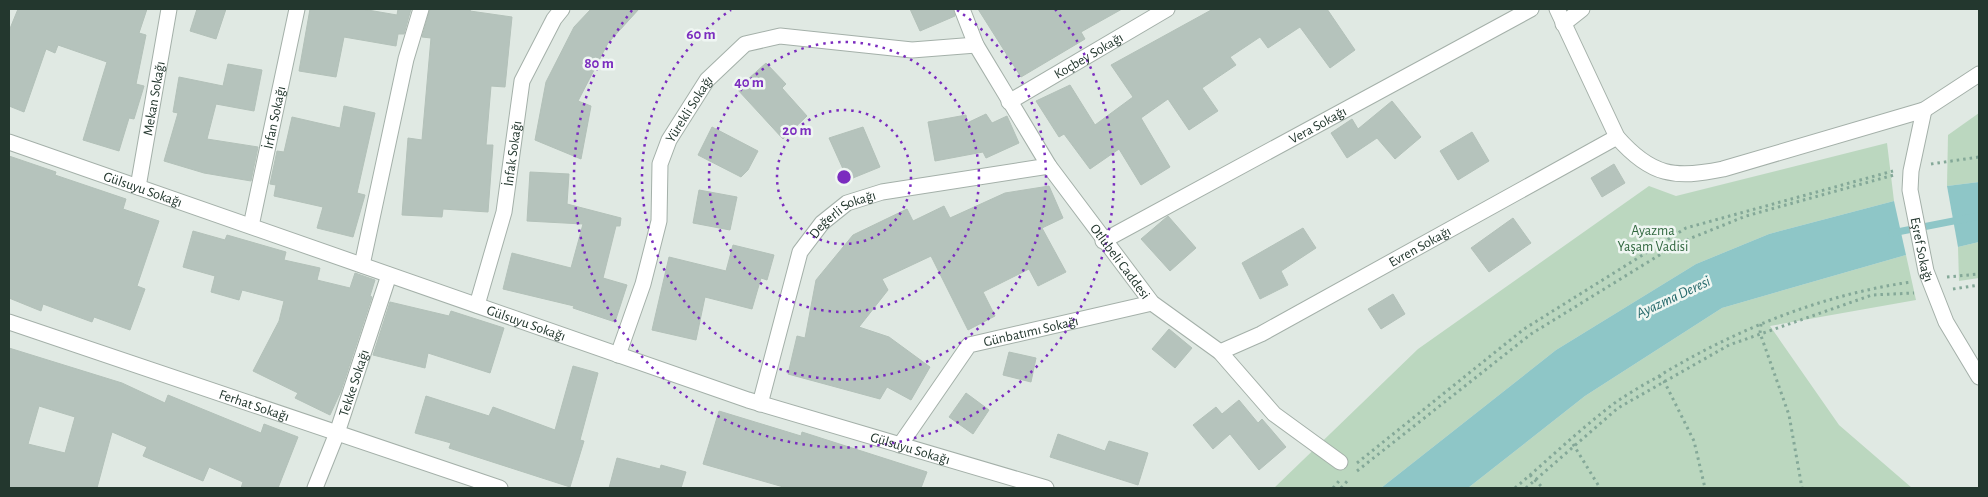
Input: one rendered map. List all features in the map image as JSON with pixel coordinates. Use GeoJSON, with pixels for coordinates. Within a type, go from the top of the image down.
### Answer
{"type":"FeatureCollection","features":[{"type":"Feature","properties":{"kind":"street","name":"Mekan Sokağı"},"geometry":{"type":"LineString","coordinates":[[138,187],[169,9]]}},
{"type":"Feature","properties":{"kind":"street","name":"İrfan Sokağı"},"geometry":{"type":"LineString","coordinates":[[250,226],[297,9]]}},
{"type":"Feature","properties":{"kind":"street"},"geometry":{"type":"LineString","coordinates":[[362,265],[406,59],[421,9]]}},
{"type":"Feature","properties":{"kind":"street","name":"İnfak Sokağı"},"geometry":{"type":"LineString","coordinates":[[478,306],[504,212],[522,81],[554,19],[562,9]]}},
{"type":"Feature","properties":{"kind":"street","name":"Otlubeli Caddesi"},"geometry":{"type":"LineString","coordinates":[[962,9],[976,45],[1049,166],[1103,241],[1152,303],[1220,352],[1274,414],[1345,468]]}},
{"type":"Feature","properties":{"kind":"street","name":"Koçbey Sokağı"},"geometry":{"type":"LineString","coordinates":[[1009,102],[1167,9]]}},
{"type":"Feature","properties":{"kind":"street","name":"Vera Sokağı"},"geometry":{"type":"LineString","coordinates":[[1103,241],[1531,9]]}},
{"type":"Feature","properties":{"kind":"street"},"geometry":{"type":"LineString","coordinates":[[1556,9],[1617,137],[1630,153],[1647,165],[1676,174],[1694,176],[1724,169],[1924,110],[1979,74]]}},
{"type":"Feature","properties":{"kind":"street"},"geometry":{"type":"LineString","coordinates":[[1563,24],[1582,9]]}},
{"type":"Feature","properties":{"kind":"street","name":"Yürekli Sokağı"},"geometry":{"type":"LineString","coordinates":[[618,355],[643,284],[659,221],[660,164],[669,140],[707,80],[745,44],[780,36],[912,50],[976,45]]}},
{"type":"Feature","properties":{"kind":"street","name":"Eşref Sokağı"},"geometry":{"type":"LineString","coordinates":[[1924,110],[1911,168],[1910,190],[1929,281],[1961,350],[1979,377]]}},
{"type":"Feature","properties":{"kind":"street","name":"Evren Sokağı"},"geometry":{"type":"LineString","coordinates":[[1220,352],[1261,334],[1617,137]]}},
{"type":"Feature","properties":{"kind":"street","name":"Gülsuyu Sokağı"},"geometry":{"type":"LineString","coordinates":[[9,142],[760,404],[1046,488]]}},
{"type":"Feature","properties":{"kind":"street","name":"Değerli Sokağı"},"geometry":{"type":"LineString","coordinates":[[760,404],[800,252],[822,223],[847,203],[882,192],[1049,166]]}},
{"type":"Feature","properties":{"kind":"street","name":"Tekke Sokağı"},"geometry":{"type":"LineString","coordinates":[[315,488],[337,433],[389,275]]}},
{"type":"Feature","properties":{"kind":"street","name":"Günbatımı Sokağı"},"geometry":{"type":"LineString","coordinates":[[900,445],[969,345],[1152,303]]}},
{"type":"Feature","properties":{"kind":"street","name":"Ferhat Sokağı"},"geometry":{"type":"LineString","coordinates":[[9,322],[500,488]]}},
{"type":"Feature","properties":{"kind":"path"},"geometry":{"type":"LineString","coordinates":[[1333,488],[1345,468],[1524,329],[1686,228],[1937,161],[1979,157]]}},
{"type":"Feature","properties":{"kind":"path"},"geometry":{"type":"LineString","coordinates":[[1341,488],[1350,477],[1532,334],[1679,242],[1746,216],[1911,168]]}},
{"type":"Feature","properties":{"kind":"path"},"geometry":{"type":"LineString","coordinates":[[1515,488],[1616,402],[1724,339],[1761,324],[1870,288],[1979,274]]}},
{"type":"Feature","properties":{"kind":"path"},"geometry":{"type":"LineString","coordinates":[[1526,488],[1618,408],[1729,345],[1872,295],[1929,281],[1979,285]]}},
{"type":"Feature","properties":{"kind":"path"},"geometry":{"type":"LineString","coordinates":[[1761,324],[1760,333],[1789,415],[1802,488]]}},
{"type":"Feature","properties":{"kind":"path"},"geometry":{"type":"LineString","coordinates":[[1659,376],[1664,381],[1694,441],[1705,488]]}},
{"type":"Feature","properties":{"kind":"path"},"geometry":{"type":"LineString","coordinates":[[1568,443],[1574,445],[1600,488]]}},
{"type":"Feature","properties":{"kind":"path"},"geometry":{"type":"LineString","coordinates":[[1530,476],[1543,488]]}},
{"type":"Feature","properties":{"kind":"green space"},"geometry":{"type":"Polygon","coordinates":[[[1979,113],[1979,182],[1947,186],[1948,135],[1979,113]]]}},
{"type":"Feature","properties":{"kind":"green space","name":"Ayazma Yaşam Vadisi"},"geometry":{"type":"Polygon","coordinates":[[[1887,143],[1894,201],[1769,234],[1696,264],[1556,350],[1381,488],[1274,488],[1418,349],[1649,186],[1676,196],[1887,143]]]}},
{"type":"Feature","properties":{"kind":"green space"},"geometry":{"type":"Polygon","coordinates":[[[1979,242],[1979,278],[1959,281],[1958,247],[1979,242]]]}},
{"type":"Feature","properties":{"kind":"green space"},"geometry":{"type":"Polygon","coordinates":[[[1906,255],[1916,300],[1770,326],[1839,425],[1912,488],[1468,488],[1585,396],[1722,308],[1906,255]]]}},
{"type":"Feature","properties":{"kind":"water"},"geometry":{"type":"Polygon","coordinates":[[[1979,182],[1979,242],[1958,247],[1947,186],[1979,182]]]}},
{"type":"Feature","properties":{"kind":"water"},"geometry":{"type":"Polygon","coordinates":[[[1894,201],[1906,255],[1722,308],[1585,396],[1468,488],[1381,488],[1556,350],[1696,264],[1769,234],[1894,201]]]}},
{"type":"Feature","properties":{"kind":"building"},"geometry":{"type":"Polygon","coordinates":[[[18,9],[147,9],[139,33],[146,35],[136,84],[144,86],[134,119],[129,118],[119,151],[83,140],[107,62],[58,45],[55,53],[46,49],[24,112],[9,106],[9,31],[18,9]]]}},
{"type":"Feature","properties":{"kind":"building"},"geometry":{"type":"Polygon","coordinates":[[[197,9],[226,9],[216,39],[190,31],[197,9]]]}},
{"type":"Feature","properties":{"kind":"building"},"geometry":{"type":"Polygon","coordinates":[[[310,9],[362,9],[397,15],[398,9],[411,9],[404,34],[398,34],[396,46],[344,37],[336,77],[299,71],[310,9]]]}},
{"type":"Feature","properties":{"kind":"building"},"geometry":{"type":"Polygon","coordinates":[[[430,9],[471,9],[470,11],[512,17],[505,87],[491,86],[486,145],[493,145],[488,212],[443,209],[442,217],[402,215],[408,138],[422,140],[431,38],[422,37],[430,9]]]}},
{"type":"Feature","properties":{"kind":"building"},"geometry":{"type":"Polygon","coordinates":[[[591,9],[639,9],[608,43],[578,101],[591,106],[581,159],[535,140],[546,82],[574,27],[591,9]]]}},
{"type":"Feature","properties":{"kind":"building"},"geometry":{"type":"Polygon","coordinates":[[[910,9],[953,9],[955,16],[920,31],[910,9]]]}},
{"type":"Feature","properties":{"kind":"building"},"geometry":{"type":"Polygon","coordinates":[[[978,9],[1122,9],[1081,32],[1085,39],[1021,77],[978,9]]]}},
{"type":"Feature","properties":{"kind":"building"},"geometry":{"type":"Polygon","coordinates":[[[1213,9],[1327,9],[1355,50],[1330,68],[1300,27],[1268,48],[1260,37],[1230,57],[1236,65],[1202,88],[1218,111],[1189,130],[1168,99],[1141,118],[1170,167],[1141,185],[1119,149],[1090,169],[1064,134],[1059,137],[1036,101],[1070,85],[1095,125],[1133,97],[1111,65],[1213,9]]]}},
{"type":"Feature","properties":{"kind":"building"},"geometry":{"type":"Polygon","coordinates":[[[766,63],[786,84],[782,88],[807,116],[783,139],[737,89],[766,63]]]}},
{"type":"Feature","properties":{"kind":"building"},"geometry":{"type":"Polygon","coordinates":[[[228,64],[262,70],[254,111],[216,104],[207,139],[258,147],[251,181],[204,173],[164,161],[178,113],[173,112],[179,77],[223,86],[228,64]]]}},
{"type":"Feature","properties":{"kind":"building"},"geometry":{"type":"Polygon","coordinates":[[[1392,101],[1421,137],[1395,159],[1377,138],[1347,158],[1331,133],[1352,119],[1358,129],[1392,101]]]}},
{"type":"Feature","properties":{"kind":"building"},"geometry":{"type":"Polygon","coordinates":[[[344,106],[375,113],[357,193],[365,195],[353,237],[317,228],[323,207],[274,196],[276,185],[270,184],[277,151],[284,152],[292,117],[340,128],[344,106]]]}},
{"type":"Feature","properties":{"kind":"building"},"geometry":{"type":"Polygon","coordinates":[[[986,114],[992,123],[1007,116],[1019,143],[986,158],[983,152],[935,161],[928,122],[966,115],[967,123],[986,114]]]}},
{"type":"Feature","properties":{"kind":"building"},"geometry":{"type":"Polygon","coordinates":[[[712,127],[758,151],[748,170],[741,177],[698,155],[712,127]]]}},
{"type":"Feature","properties":{"kind":"building"},"geometry":{"type":"Polygon","coordinates":[[[863,127],[880,167],[848,180],[829,138],[863,127]]]}},
{"type":"Feature","properties":{"kind":"building"},"geometry":{"type":"Polygon","coordinates":[[[1472,132],[1489,161],[1458,180],[1440,151],[1472,132]]]}},
{"type":"Feature","properties":{"kind":"building"},"geometry":{"type":"Polygon","coordinates":[[[9,156],[56,172],[55,175],[126,199],[123,209],[159,221],[137,286],[145,289],[130,330],[94,317],[92,322],[43,304],[41,311],[9,298],[9,156]]]}},
{"type":"Feature","properties":{"kind":"building"},"geometry":{"type":"Polygon","coordinates":[[[1614,164],[1625,183],[1602,197],[1591,178],[1614,164]]]}},
{"type":"Feature","properties":{"kind":"building"},"geometry":{"type":"Polygon","coordinates":[[[530,172],[569,174],[567,204],[621,218],[620,226],[616,226],[603,278],[627,285],[615,322],[573,308],[574,306],[503,289],[512,253],[571,268],[583,224],[527,221],[530,172]]]}},
{"type":"Feature","properties":{"kind":"building"},"geometry":{"type":"Polygon","coordinates":[[[1049,186],[1063,218],[1042,228],[1066,272],[1038,286],[1029,269],[983,292],[995,316],[968,330],[931,256],[882,279],[888,290],[859,327],[889,337],[930,367],[911,400],[887,387],[880,399],[788,374],[797,336],[805,338],[816,280],[853,235],[907,209],[913,221],[944,206],[950,218],[1005,193],[1049,186]]]}},
{"type":"Feature","properties":{"kind":"building"},"geometry":{"type":"Polygon","coordinates":[[[699,190],[737,197],[730,230],[693,223],[699,190]]]}},
{"type":"Feature","properties":{"kind":"building"},"geometry":{"type":"Polygon","coordinates":[[[1168,216],[1196,248],[1170,271],[1141,239],[1168,216]]]}},
{"type":"Feature","properties":{"kind":"building"},"geometry":{"type":"Polygon","coordinates":[[[1513,218],[1531,243],[1489,272],[1471,248],[1513,218]]]}},
{"type":"Feature","properties":{"kind":"building"},"geometry":{"type":"Polygon","coordinates":[[[1303,228],[1316,248],[1281,271],[1288,285],[1260,299],[1242,263],[1303,228]]]}},
{"type":"Feature","properties":{"kind":"building"},"geometry":{"type":"Polygon","coordinates":[[[193,231],[225,240],[227,235],[286,252],[284,260],[320,268],[317,280],[350,288],[355,273],[375,280],[370,296],[372,297],[341,391],[330,415],[295,398],[298,393],[253,371],[279,321],[284,301],[242,290],[239,300],[211,292],[215,276],[183,267],[193,231]]]}},
{"type":"Feature","properties":{"kind":"building"},"geometry":{"type":"Polygon","coordinates":[[[733,245],[774,255],[767,280],[761,278],[752,309],[705,297],[696,340],[652,330],[669,257],[726,271],[733,245]]]}},
{"type":"Feature","properties":{"kind":"building"},"geometry":{"type":"Polygon","coordinates":[[[1393,294],[1405,314],[1381,329],[1368,309],[1393,294]]]}},
{"type":"Feature","properties":{"kind":"building"},"geometry":{"type":"Polygon","coordinates":[[[390,302],[449,316],[451,311],[504,328],[490,373],[428,353],[425,368],[373,355],[390,302]]]}},
{"type":"Feature","properties":{"kind":"building"},"geometry":{"type":"Polygon","coordinates":[[[1169,329],[1192,348],[1175,368],[1152,349],[1169,329]]]}},
{"type":"Feature","properties":{"kind":"building"},"geometry":{"type":"Polygon","coordinates":[[[9,348],[122,383],[165,403],[168,395],[261,433],[264,424],[298,437],[278,488],[241,488],[243,482],[209,467],[203,481],[143,456],[147,447],[112,432],[97,488],[9,488],[9,348]],[[39,406],[28,444],[65,453],[75,417],[39,406]]]}},
{"type":"Feature","properties":{"kind":"building"},"geometry":{"type":"Polygon","coordinates":[[[1009,352],[1036,358],[1031,382],[1003,375],[1009,352]]]}},
{"type":"Feature","properties":{"kind":"building"},"geometry":{"type":"Polygon","coordinates":[[[573,366],[598,373],[580,440],[584,441],[570,487],[449,448],[451,443],[415,433],[426,396],[489,416],[493,407],[555,430],[573,366]]]}},
{"type":"Feature","properties":{"kind":"building"},"geometry":{"type":"Polygon","coordinates":[[[966,393],[989,410],[973,434],[949,417],[966,393]]]}},
{"type":"Feature","properties":{"kind":"building"},"geometry":{"type":"Polygon","coordinates":[[[1239,400],[1258,423],[1262,419],[1286,447],[1259,470],[1230,434],[1213,449],[1193,425],[1216,407],[1222,414],[1239,400]]]}},
{"type":"Feature","properties":{"kind":"building"},"geometry":{"type":"Polygon","coordinates":[[[719,411],[801,436],[802,432],[927,472],[921,488],[787,488],[703,464],[719,411]]]}},
{"type":"Feature","properties":{"kind":"building"},"geometry":{"type":"Polygon","coordinates":[[[1058,434],[1105,451],[1109,441],[1148,453],[1138,485],[1050,457],[1058,434]]]}},
{"type":"Feature","properties":{"kind":"building"},"geometry":{"type":"Polygon","coordinates":[[[617,458],[660,469],[661,465],[686,472],[681,488],[609,488],[617,458]]]}},
{"type":"Feature","properties":{"kind":"waterway","name":"Ayazma Deresi"},"geometry":{"type":"LineString","coordinates":[[1892,233],[1979,216]]}}]}
